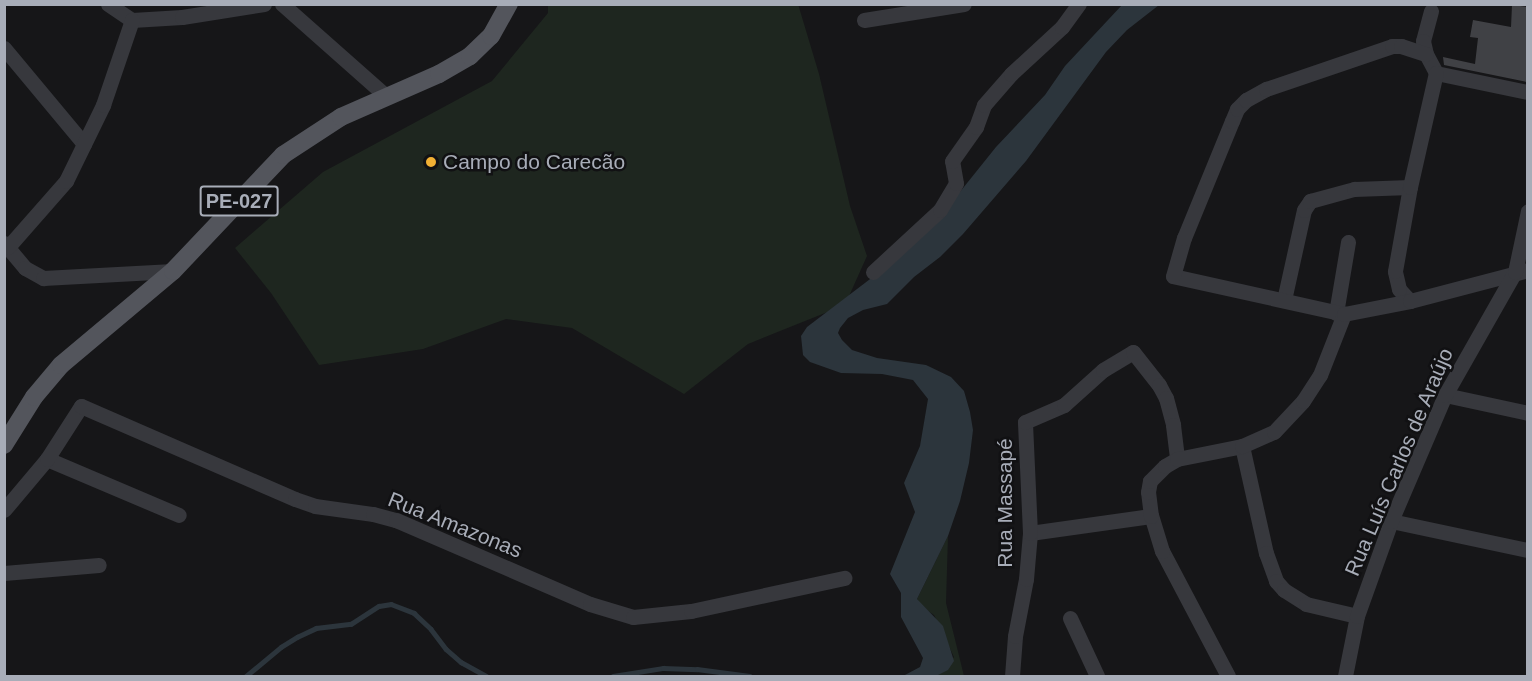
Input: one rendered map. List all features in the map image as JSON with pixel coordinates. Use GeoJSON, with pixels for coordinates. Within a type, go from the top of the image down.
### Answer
{"type":"FeatureCollection","features":[{"type":"Feature","properties":{"kind":"main road","name":"PE-027"},"geometry":{"type":"LineString","coordinates":[[4,445],[34,397],[61,365],[173,271],[283,155],[341,117],[439,74],[470,56],[491,36],[509,4]]}},
{"type":"Feature","properties":{"kind":"street"},"geometry":{"type":"LineString","coordinates":[[108,4],[132,20],[182,17],[264,4]]}},
{"type":"Feature","properties":{"kind":"street"},"geometry":{"type":"LineString","coordinates":[[282,4],[337,50],[386,96]]}},
{"type":"Feature","properties":{"kind":"street"},"geometry":{"type":"LineString","coordinates":[[864,20],[964,4]]}},
{"type":"Feature","properties":{"kind":"street"},"geometry":{"type":"LineString","coordinates":[[873,272],[939,210],[956,183],[952,161],[976,127],[984,105],[1011,74],[1062,27],[1079,4]]}},
{"type":"Feature","properties":{"kind":"street"},"geometry":{"type":"LineString","coordinates":[[1410,301],[1399,289],[1395,271],[1410,187],[1436,73],[1426,54],[1423,41],[1431,10]]}},
{"type":"Feature","properties":{"kind":"street"},"geometry":{"type":"LineString","coordinates":[[132,20],[119,66],[84,144],[55,195],[7,245],[25,268],[43,278],[173,271]]}},
{"type":"Feature","properties":{"kind":"street"},"geometry":{"type":"LineString","coordinates":[[1426,54],[1401,46],[1392,46],[1266,89],[1246,100],[1237,109],[1232,121],[1184,238],[1173,276],[1340,314],[1410,301],[1521,271]]}},
{"type":"Feature","properties":{"kind":"street"},"geometry":{"type":"LineString","coordinates":[[4,48],[84,144]]}},
{"type":"Feature","properties":{"kind":"street"},"geometry":{"type":"LineString","coordinates":[[1436,73],[1527,92]]}},
{"type":"Feature","properties":{"kind":"street"},"geometry":{"type":"LineString","coordinates":[[1284,300],[1304,210],[1310,201],[1354,189],[1410,187]]}},
{"type":"Feature","properties":{"kind":"street","name":"Rua Luís Carlos de Araújo"},"geometry":{"type":"LineString","coordinates":[[1345,676],[1357,616],[1391,521],[1445,395],[1521,271],[1527,211]]}},
{"type":"Feature","properties":{"kind":"street"},"geometry":{"type":"LineString","coordinates":[[1228,676],[1162,551],[1151,516],[1148,492],[1150,481],[1165,466],[1177,459],[1242,446],[1274,432],[1303,401],[1320,375],[1340,314],[1348,242]]}},
{"type":"Feature","properties":{"kind":"street","name":"Rua Massapé"},"geometry":{"type":"LineString","coordinates":[[1011,676],[1015,636],[1026,579],[1030,532],[1025,422],[1064,405],[1103,370],[1133,352],[1159,385],[1166,399],[1173,425],[1177,459]]}},
{"type":"Feature","properties":{"kind":"street"},"geometry":{"type":"LineString","coordinates":[[1445,395],[1527,413]]}},
{"type":"Feature","properties":{"kind":"street","name":"Rua Amazonas"},"geometry":{"type":"LineString","coordinates":[[4,510],[47,459],[81,406],[295,499],[315,506],[373,514],[396,520],[590,604],[633,617],[691,611],[844,578]]}},
{"type":"Feature","properties":{"kind":"street"},"geometry":{"type":"LineString","coordinates":[[1242,446],[1266,553],[1276,580],[1284,590],[1306,604],[1357,616]]}},
{"type":"Feature","properties":{"kind":"street"},"geometry":{"type":"LineString","coordinates":[[47,459],[179,515]]}},
{"type":"Feature","properties":{"kind":"street"},"geometry":{"type":"LineString","coordinates":[[1030,532],[1151,516]]}},
{"type":"Feature","properties":{"kind":"street"},"geometry":{"type":"LineString","coordinates":[[1391,521],[1527,550]]}},
{"type":"Feature","properties":{"kind":"street"},"geometry":{"type":"LineString","coordinates":[[4,573],[99,565]]}},
{"type":"Feature","properties":{"kind":"street"},"geometry":{"type":"LineString","coordinates":[[1070,618],[1097,676]]}},
{"type":"Feature","properties":{"kind":"shaded area"},"geometry":{"type":"Polygon","coordinates":[[[798,4],[819,74],[850,206],[867,256],[845,305],[748,344],[684,394],[572,328],[506,319],[423,349],[319,365],[271,293],[235,248],[323,172],[492,81],[548,13],[548,5],[798,4]]]}},
{"type":"Feature","properties":{"kind":"shaded area"},"geometry":{"type":"Polygon","coordinates":[[[1122,5],[1159,5],[1127,30],[1106,52],[1026,161],[963,234],[887,304],[863,310],[848,318],[838,333],[852,350],[877,358],[926,365],[951,377],[964,391],[970,412],[973,430],[969,463],[960,501],[948,536],[917,599],[943,626],[954,661],[948,670],[936,676],[903,676],[920,667],[923,658],[901,617],[901,593],[890,574],[915,512],[904,483],[920,446],[928,399],[913,380],[882,374],[841,373],[810,362],[803,355],[801,336],[807,327],[882,270],[935,223],[996,147],[1045,95],[1065,66],[1122,5]]]}},
{"type":"Feature","properties":{"kind":"shaded area"},"geometry":{"type":"Polygon","coordinates":[[[948,536],[946,603],[964,676],[936,676],[954,657],[934,615],[922,607],[917,599],[948,536]]]}},
{"type":"Feature","properties":{"kind":"building"},"geometry":{"type":"Polygon","coordinates":[[[1512,5],[1527,7],[1527,82],[1444,65],[1443,57],[1475,64],[1478,38],[1470,37],[1473,20],[1511,27],[1512,5]]]}},
{"type":"Feature","properties":{"kind":"waterway"},"geometry":{"type":"LineString","coordinates":[[246,676],[297,637],[316,628],[351,624],[379,606],[391,604],[414,613],[431,629],[446,649],[461,662],[486,676]]}},
{"type":"Feature","properties":{"kind":"waterway"},"geometry":{"type":"LineString","coordinates":[[613,676],[663,668],[697,669],[750,676]]}},
{"type":"Feature","properties":{"kind":"place","name":"Campo do Carecão"},"geometry":{"type":"Point","coordinates":[431,162]}}]}
